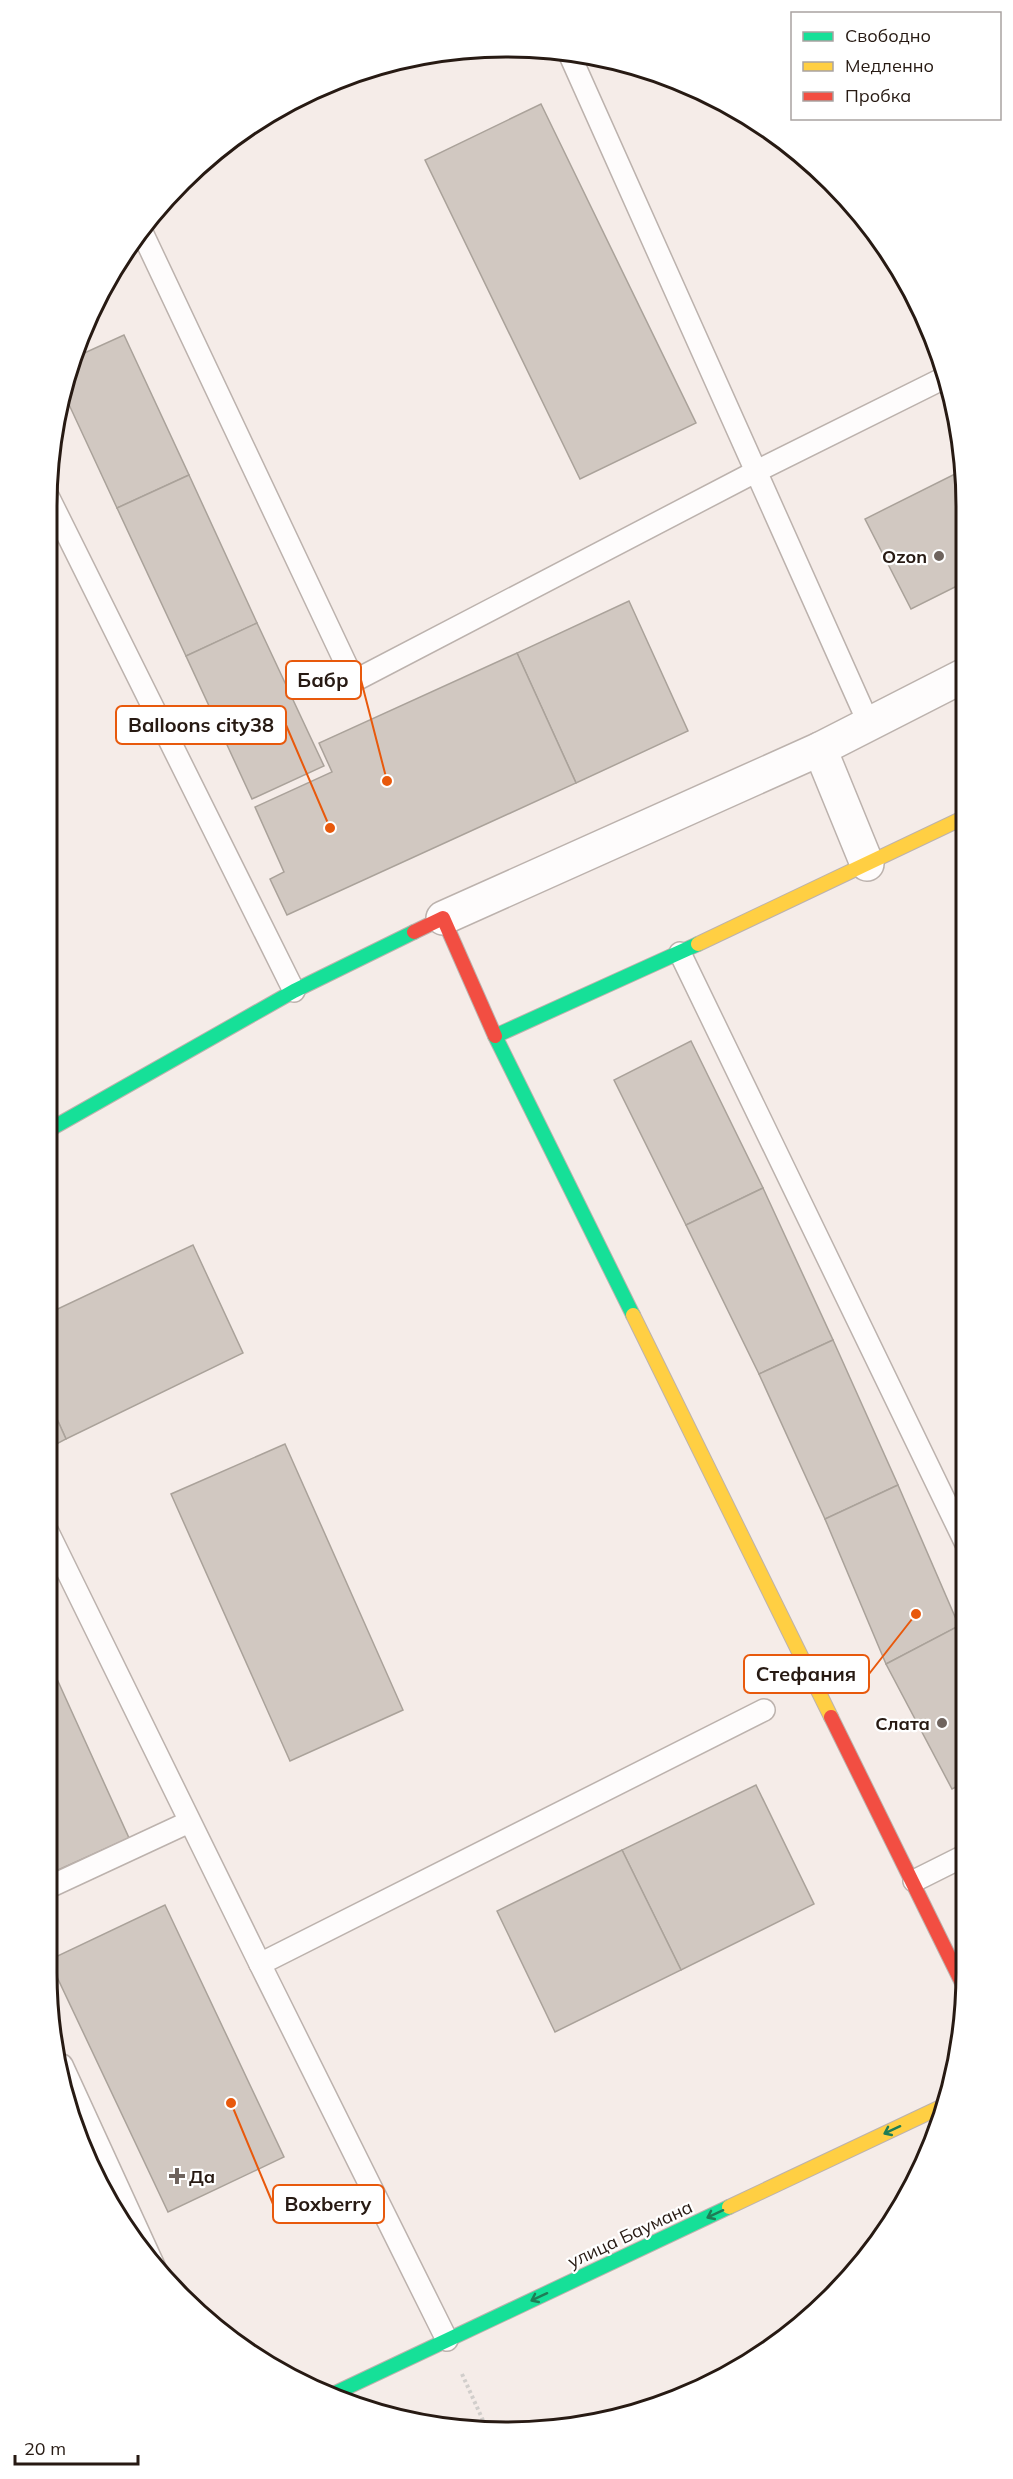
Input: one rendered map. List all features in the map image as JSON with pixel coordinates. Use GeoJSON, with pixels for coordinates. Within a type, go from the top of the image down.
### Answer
{"type":"FeatureCollection","features":[{"type":"Feature","properties":{"kind":"street"},"geometry":{"type":"LineString","coordinates":[[57,1125],[294,991],[442,918],[820,749],[956,680]]}},
{"type":"Feature","properties":{"kind":"street"},"geometry":{"type":"LineString","coordinates":[[820,749],[867,864]]}},
{"type":"Feature","properties":{"kind":"street"},"geometry":{"type":"LineString","coordinates":[[495,1036],[680,953],[956,821]]}},
{"type":"Feature","properties":{"kind":"street"},"geometry":{"type":"LineString","coordinates":[[442,918],[495,1036],[956,1970]]}},
{"type":"Feature","properties":{"kind":"street","name":"улица Баумана"},"geometry":{"type":"LineString","coordinates":[[341,2390],[934,2111]]}},
{"type":"Feature","properties":{"kind":"lane"},"geometry":{"type":"LineString","coordinates":[[573,62],[869,724]]}},
{"type":"Feature","properties":{"kind":"lane"},"geometry":{"type":"LineString","coordinates":[[145,239],[354,681],[756,472],[938,381]]}},
{"type":"Feature","properties":{"kind":"lane"},"geometry":{"type":"LineString","coordinates":[[57,514],[294,991]]}},
{"type":"Feature","properties":{"kind":"lane"},"geometry":{"type":"LineString","coordinates":[[680,953],[956,1523]]}},
{"type":"Feature","properties":{"kind":"lane"},"geometry":{"type":"LineString","coordinates":[[57,1552],[447,2340]]}},
{"type":"Feature","properties":{"kind":"lane"},"geometry":{"type":"LineString","coordinates":[[260,1964],[764,1710]]}},
{"type":"Feature","properties":{"kind":"lane"},"geometry":{"type":"LineString","coordinates":[[57,1883],[189,1822]]}},
{"type":"Feature","properties":{"kind":"lane"},"geometry":{"type":"LineString","coordinates":[[914,1881],[956,1860]]}},
{"type":"Feature","properties":{"kind":"lane"},"geometry":{"type":"LineString","coordinates":[[71,2085],[136,2226]]}},
{"type":"Feature","properties":{"kind":"path"},"geometry":{"type":"LineString","coordinates":[[447,2340],[483,2421]]}},
{"type":"Feature","properties":{"kind":"building"},"geometry":{"type":"Polygon","coordinates":[[[541,104],[696,423],[580,479],[425,160],[541,104]]]}},
{"type":"Feature","properties":{"kind":"building"},"geometry":{"type":"Polygon","coordinates":[[[124,335],[189,475],[117,508],[69,405],[84,353],[124,335]]]}},
{"type":"Feature","properties":{"kind":"building"},"geometry":{"type":"Polygon","coordinates":[[[955,474],[956,586],[911,609],[865,519],[955,474]]]}},
{"type":"Feature","properties":{"kind":"building"},"geometry":{"type":"Polygon","coordinates":[[[189,475],[257,623],[186,656],[117,508],[189,475]]]}},
{"type":"Feature","properties":{"kind":"building"},"geometry":{"type":"Polygon","coordinates":[[[629,601],[688,731],[576,783],[517,653],[629,601]]]}},
{"type":"Feature","properties":{"kind":"building"},"geometry":{"type":"Polygon","coordinates":[[[257,623],[324,766],[252,799],[186,656],[257,623]]]}},
{"type":"Feature","properties":{"kind":"building"},"geometry":{"type":"Polygon","coordinates":[[[517,653],[576,783],[287,915],[270,879],[284,872],[255,807],[332,772],[319,743],[517,653]]]}},
{"type":"Feature","properties":{"kind":"building"},"geometry":{"type":"Polygon","coordinates":[[[691,1041],[763,1188],[686,1225],[614,1080],[691,1041]]]}},
{"type":"Feature","properties":{"kind":"building"},"geometry":{"type":"Polygon","coordinates":[[[763,1188],[833,1340],[759,1374],[686,1225],[763,1188]]]}},
{"type":"Feature","properties":{"kind":"building"},"geometry":{"type":"Polygon","coordinates":[[[193,1245],[243,1353],[66,1439],[57,1419],[57,1309],[193,1245]]]}},
{"type":"Feature","properties":{"kind":"building"},"geometry":{"type":"Polygon","coordinates":[[[833,1340],[898,1485],[825,1519],[759,1374],[833,1340]]]}},
{"type":"Feature","properties":{"kind":"building"},"geometry":{"type":"Polygon","coordinates":[[[57,1419],[66,1439],[57,1444],[57,1419]]]}},
{"type":"Feature","properties":{"kind":"building"},"geometry":{"type":"Polygon","coordinates":[[[285,1444],[403,1710],[290,1761],[171,1494],[285,1444]]]}},
{"type":"Feature","properties":{"kind":"building"},"geometry":{"type":"Polygon","coordinates":[[[898,1485],[956,1619],[956,1628],[886,1664],[825,1519],[898,1485]]]}},
{"type":"Feature","properties":{"kind":"building","name":"Слата"},"geometry":{"type":"Polygon","coordinates":[[[956,1627],[956,1787],[952,1789],[886,1664],[956,1627]]]}},
{"type":"Feature","properties":{"kind":"building"},"geometry":{"type":"Polygon","coordinates":[[[57,1679],[129,1838],[57,1870],[57,1679]]]}},
{"type":"Feature","properties":{"kind":"building"},"geometry":{"type":"Polygon","coordinates":[[[756,1785],[814,1904],[681,1970],[622,1850],[756,1785]]]}},
{"type":"Feature","properties":{"kind":"building"},"geometry":{"type":"Polygon","coordinates":[[[622,1850],[681,1970],[555,2032],[497,1911],[622,1850]]]}},
{"type":"Feature","properties":{"kind":"building"},"geometry":{"type":"Polygon","coordinates":[[[165,1905],[284,2157],[168,2212],[57,1977],[57,1956],[165,1905]]]}},
{"type":"Feature","properties":{"kind":"traffic: fast"},"geometry":{"type":"LineString","coordinates":[[57,1125],[294,991],[414,932]]}},
{"type":"Feature","properties":{"kind":"traffic: fast"},"geometry":{"type":"LineString","coordinates":[[633,1315],[495,1036],[698,944]]}},
{"type":"Feature","properties":{"kind":"traffic: fast"},"geometry":{"type":"LineString","coordinates":[[341,2390],[729,2207]]}},
{"type":"Feature","properties":{"kind":"traffic: slow"},"geometry":{"type":"LineString","coordinates":[[698,944],[956,821]]}},
{"type":"Feature","properties":{"kind":"traffic: slow"},"geometry":{"type":"LineString","coordinates":[[633,1315],[831,1717]]}},
{"type":"Feature","properties":{"kind":"traffic: slow"},"geometry":{"type":"LineString","coordinates":[[729,2207],[934,2110]]}},
{"type":"Feature","properties":{"kind":"traffic: jam"},"geometry":{"type":"LineString","coordinates":[[414,932],[443,918],[495,1036]]}},
{"type":"Feature","properties":{"kind":"traffic: jam"},"geometry":{"type":"LineString","coordinates":[[831,1717],[956,1971]]}},
{"type":"Feature","properties":{"kind":"place","name":"Ozon"},"geometry":{"type":"Point","coordinates":[939,556]}},
{"type":"Feature","properties":{"kind":"place","name":"Бабр"},"geometry":{"type":"Point","coordinates":[387,781]}},
{"type":"Feature","properties":{"kind":"place","name":"Balloons city38"},"geometry":{"type":"Point","coordinates":[330,828]}},
{"type":"Feature","properties":{"kind":"place","name":"Стефания"},"geometry":{"type":"Point","coordinates":[916,1614]}},
{"type":"Feature","properties":{"kind":"place","name":"Слата"},"geometry":{"type":"Point","coordinates":[942,1723]}},
{"type":"Feature","properties":{"kind":"place","name":"Boxberry"},"geometry":{"type":"Point","coordinates":[231,2103]}},
{"type":"Feature","properties":{"kind":"place","name":"Да"},"geometry":{"type":"Point","coordinates":[177,2176]}}]}
